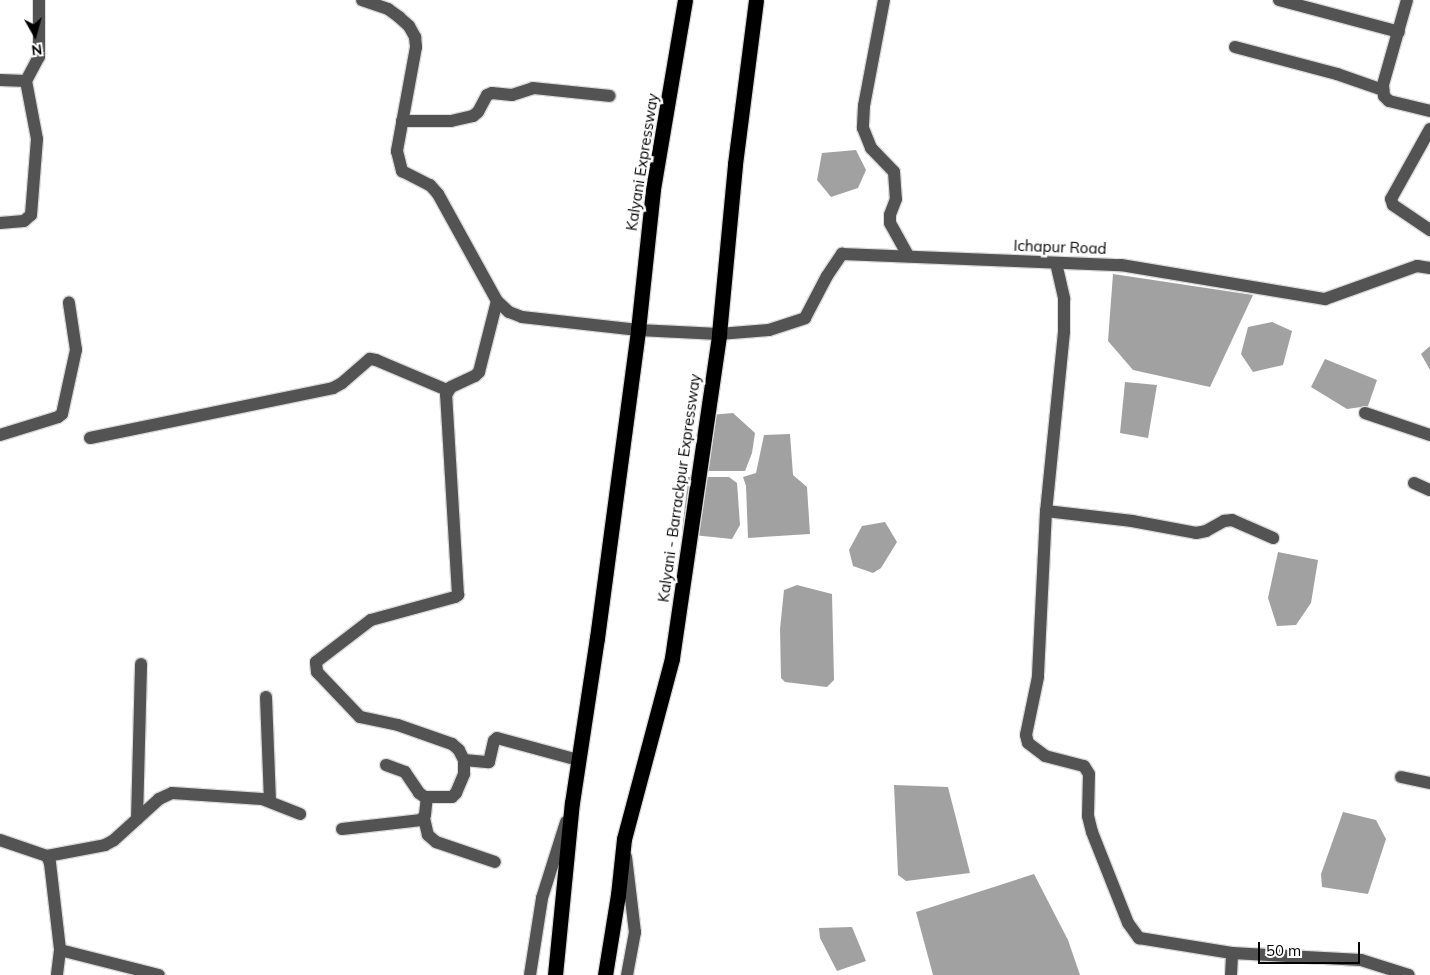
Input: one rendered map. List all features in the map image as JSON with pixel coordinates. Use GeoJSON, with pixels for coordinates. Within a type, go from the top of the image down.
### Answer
{"type":"FeatureCollection","features":[{"type":"Feature","properties":{"kind":"highway","name":"Kalyani Expressway"},"geometry":{"type":"LineString","coordinates":[[638,330],[653,189],[685,0]]}},
{"type":"Feature","properties":{"kind":"highway","name":"Kalyani - Barrackpur Expressway"},"geometry":{"type":"LineString","coordinates":[[605,975],[618,895],[624,839],[672,658],[719,334],[735,164],[756,0]]}},
{"type":"Feature","properties":{"kind":"highway"},"geometry":{"type":"LineString","coordinates":[[555,975],[572,803],[638,330]]}},
{"type":"Feature","properties":{"kind":"street"},"geometry":{"type":"LineString","coordinates":[[0,223],[24,221],[30,215],[37,139],[26,81],[39,58],[39,0]]}},
{"type":"Feature","properties":{"kind":"street"},"geometry":{"type":"LineString","coordinates":[[362,0],[388,9],[409,26],[415,37],[416,47],[398,151],[402,171],[430,185],[438,194],[497,301],[510,312],[522,317],[638,330],[719,334]]}},
{"type":"Feature","properties":{"kind":"street"},"geometry":{"type":"LineString","coordinates":[[884,0],[864,106],[863,128],[871,148],[894,172],[896,199],[890,215],[890,223],[908,256]]}},
{"type":"Feature","properties":{"kind":"street"},"geometry":{"type":"LineString","coordinates":[[1279,0],[1399,32]]}},
{"type":"Feature","properties":{"kind":"street"},"geometry":{"type":"LineString","coordinates":[[1407,0],[1383,90],[1384,96],[1389,101],[1430,111]]}},
{"type":"Feature","properties":{"kind":"street"},"geometry":{"type":"LineString","coordinates":[[1235,47],[1338,74],[1383,90]]}},
{"type":"Feature","properties":{"kind":"street"},"geometry":{"type":"LineString","coordinates":[[0,80],[26,81]]}},
{"type":"Feature","properties":{"kind":"street"},"geometry":{"type":"LineString","coordinates":[[402,121],[451,121],[473,116],[478,112],[487,95],[492,93],[512,95],[533,88],[610,96]]}},
{"type":"Feature","properties":{"kind":"street"},"geometry":{"type":"LineString","coordinates":[[1430,129],[1391,199],[1393,205],[1430,230]]}},
{"type":"Feature","properties":{"kind":"street","name":"Ichapur Road"},"geometry":{"type":"LineString","coordinates":[[719,334],[769,330],[805,318],[827,276],[842,254],[1121,265],[1325,299],[1417,266],[1430,268]]}},
{"type":"Feature","properties":{"kind":"street"},"geometry":{"type":"LineString","coordinates":[[1056,263],[1064,299],[1065,318],[1046,512],[1038,677],[1026,735],[1028,743],[1045,756],[1084,766],[1089,774],[1088,816],[1092,832],[1133,932],[1139,938],[1232,953],[1361,960],[1410,975]]}},
{"type":"Feature","properties":{"kind":"street"},"geometry":{"type":"LineString","coordinates":[[90,438],[332,388],[342,383],[370,359],[447,390],[475,376],[479,372],[497,301]]}},
{"type":"Feature","properties":{"kind":"street"},"geometry":{"type":"LineString","coordinates":[[0,435],[58,418],[62,414],[76,350],[69,303]]}},
{"type":"Feature","properties":{"kind":"street"},"geometry":{"type":"LineString","coordinates":[[386,765],[405,772],[419,793],[427,797],[446,798],[456,793],[464,774],[464,760],[459,750],[452,744],[398,725],[369,721],[360,717],[315,667],[316,662],[371,620],[458,595],[447,390]]}},
{"type":"Feature","properties":{"kind":"street"},"geometry":{"type":"LineString","coordinates":[[1365,413],[1430,435]]}},
{"type":"Feature","properties":{"kind":"street"},"geometry":{"type":"LineString","coordinates":[[1414,483],[1430,490]]}},
{"type":"Feature","properties":{"kind":"street"},"geometry":{"type":"LineString","coordinates":[[1046,512],[1132,521],[1196,533],[1232,520],[1272,538]]}},
{"type":"Feature","properties":{"kind":"street"},"geometry":{"type":"LineString","coordinates":[[137,819],[141,664]]}},
{"type":"Feature","properties":{"kind":"street"},"geometry":{"type":"LineString","coordinates":[[266,697],[270,802]]}},
{"type":"Feature","properties":{"kind":"street"},"geometry":{"type":"LineString","coordinates":[[464,760],[489,762],[494,741],[497,738],[578,760]]}},
{"type":"Feature","properties":{"kind":"street"},"geometry":{"type":"LineString","coordinates":[[1401,777],[1430,783]]}},
{"type":"Feature","properties":{"kind":"street"},"geometry":{"type":"LineString","coordinates":[[0,840],[47,856],[105,845],[114,840],[159,799],[172,793],[270,802],[300,814]]}},
{"type":"Feature","properties":{"kind":"street"},"geometry":{"type":"LineString","coordinates":[[427,797],[424,818],[428,835],[436,842],[495,862]]}},
{"type":"Feature","properties":{"kind":"street"},"geometry":{"type":"LineString","coordinates":[[530,975],[542,898],[572,803]]}},
{"type":"Feature","properties":{"kind":"street"},"geometry":{"type":"LineString","coordinates":[[342,829],[424,818]]}},
{"type":"Feature","properties":{"kind":"street"},"geometry":{"type":"LineString","coordinates":[[624,839],[635,932],[627,975]]}},
{"type":"Feature","properties":{"kind":"street"},"geometry":{"type":"LineString","coordinates":[[47,856],[50,863],[60,950],[57,975]]}},
{"type":"Feature","properties":{"kind":"street"},"geometry":{"type":"LineString","coordinates":[[60,950],[154,974]]}},
{"type":"Feature","properties":{"kind":"street"},"geometry":{"type":"LineString","coordinates":[[1231,975],[1232,953]]}},
{"type":"Feature","properties":{"kind":"shaded area"},"geometry":{"type":"Polygon","coordinates":[[[856,150],[866,170],[858,188],[831,197],[817,180],[822,153],[856,150]]]}},
{"type":"Feature","properties":{"kind":"shaded area"},"geometry":{"type":"Polygon","coordinates":[[[1113,274],[1253,295],[1210,387],[1133,370],[1108,341],[1113,274]]]}},
{"type":"Feature","properties":{"kind":"shaded area"},"geometry":{"type":"Polygon","coordinates":[[[1272,322],[1292,331],[1283,365],[1253,372],[1241,354],[1248,327],[1272,322]]]}},
{"type":"Feature","properties":{"kind":"shaded area"},"geometry":{"type":"Polygon","coordinates":[[[1430,346],[1430,370],[1421,354],[1430,346]]]}},
{"type":"Feature","properties":{"kind":"shaded area"},"geometry":{"type":"Polygon","coordinates":[[[1325,359],[1377,380],[1368,406],[1347,409],[1311,387],[1325,359]]]}},
{"type":"Feature","properties":{"kind":"shaded area"},"geometry":{"type":"Polygon","coordinates":[[[1125,382],[1157,385],[1148,438],[1120,433],[1125,382]]]}},
{"type":"Feature","properties":{"kind":"shaded area"},"geometry":{"type":"Polygon","coordinates":[[[733,413],[755,433],[752,453],[745,471],[707,471],[697,463],[710,415],[733,413]]]}},
{"type":"Feature","properties":{"kind":"shaded area"},"geometry":{"type":"Polygon","coordinates":[[[790,434],[793,475],[807,487],[810,534],[748,538],[746,486],[743,477],[756,473],[764,435],[790,434]]]}},
{"type":"Feature","properties":{"kind":"shaded area"},"geometry":{"type":"Polygon","coordinates":[[[688,477],[729,477],[737,483],[740,525],[732,539],[693,535],[682,531],[688,477]]]}},
{"type":"Feature","properties":{"kind":"shaded area"},"geometry":{"type":"Polygon","coordinates":[[[885,522],[897,542],[881,568],[873,573],[853,566],[849,550],[862,526],[885,522]]]}},
{"type":"Feature","properties":{"kind":"shaded area"},"geometry":{"type":"Polygon","coordinates":[[[1278,552],[1318,560],[1311,603],[1296,625],[1277,626],[1268,598],[1278,552]]]}},
{"type":"Feature","properties":{"kind":"shaded area"},"geometry":{"type":"Polygon","coordinates":[[[797,585],[832,594],[834,680],[827,687],[785,682],[781,678],[780,629],[784,590],[797,585]]]}},
{"type":"Feature","properties":{"kind":"shaded area"},"geometry":{"type":"Polygon","coordinates":[[[894,785],[948,787],[970,873],[906,881],[898,875],[894,785]]]}},
{"type":"Feature","properties":{"kind":"shaded area"},"geometry":{"type":"Polygon","coordinates":[[[1343,812],[1376,820],[1386,839],[1368,894],[1322,887],[1321,874],[1343,812]]]}},
{"type":"Feature","properties":{"kind":"shaded area"},"geometry":{"type":"Polygon","coordinates":[[[1034,874],[1068,940],[1080,975],[933,975],[916,912],[1034,874]]]}},
{"type":"Feature","properties":{"kind":"shaded area"},"geometry":{"type":"Polygon","coordinates":[[[852,927],[866,961],[837,971],[820,938],[819,928],[852,927]]]}}]}
